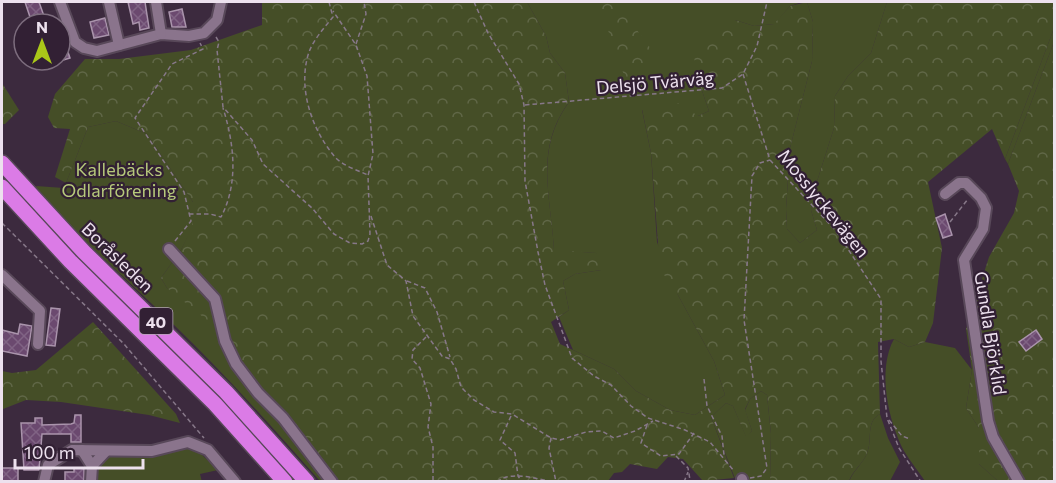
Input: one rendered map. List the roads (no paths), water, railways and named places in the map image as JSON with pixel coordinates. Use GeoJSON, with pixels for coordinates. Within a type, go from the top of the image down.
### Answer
{"type":"FeatureCollection","features":[{"type":"Feature","properties":{"kind":"highway","name":"Boråsleden"},"geometry":{"type":"LineString","coordinates":[[2,163],[84,252],[226,392],[307,482]]}},
{"type":"Feature","properties":{"kind":"highway","name":"Boråsleden"},"geometry":{"type":"LineString","coordinates":[[2,187],[70,261],[215,404],[285,482]]}},
{"type":"Feature","properties":{"kind":"street"},"geometry":{"type":"LineString","coordinates":[[60,2],[74,39],[79,45],[97,51],[161,34],[197,36],[210,29],[219,14],[220,2]]}},
{"type":"Feature","properties":{"kind":"street"},"geometry":{"type":"LineString","coordinates":[[109,2],[119,45]]}},
{"type":"Feature","properties":{"kind":"street"},"geometry":{"type":"LineString","coordinates":[[156,2],[161,34]]}},
{"type":"Feature","properties":{"kind":"street","name":"Gundla Björklid"},"geometry":{"type":"LineString","coordinates":[[945,194],[959,183],[966,183],[986,207],[986,220],[964,260],[964,275],[975,322],[988,421],[1019,482]]}},
{"type":"Feature","properties":{"kind":"street"},"geometry":{"type":"LineString","coordinates":[[169,249],[215,298],[225,341],[236,364],[258,393],[283,418],[332,482]]}},
{"type":"Feature","properties":{"kind":"street"},"geometry":{"type":"LineString","coordinates":[[2,275],[40,311],[38,344]]}},
{"type":"Feature","properties":{"kind":"street"},"geometry":{"type":"LineString","coordinates":[[44,482],[48,465],[72,450],[152,451],[188,442],[208,450],[235,482]]}},
{"type":"Feature","properties":{"kind":"street"},"geometry":{"type":"LineString","coordinates":[[82,450],[92,465],[91,482]]}},
{"type":"Feature","properties":{"kind":"street"},"geometry":{"type":"LineString","coordinates":[[92,465],[106,451]]}},
{"type":"Feature","properties":{"kind":"park label","name":"Kallebäcks Odlarförening"},"geometry":{"type":"Point","coordinates":[119,180]}}]}
